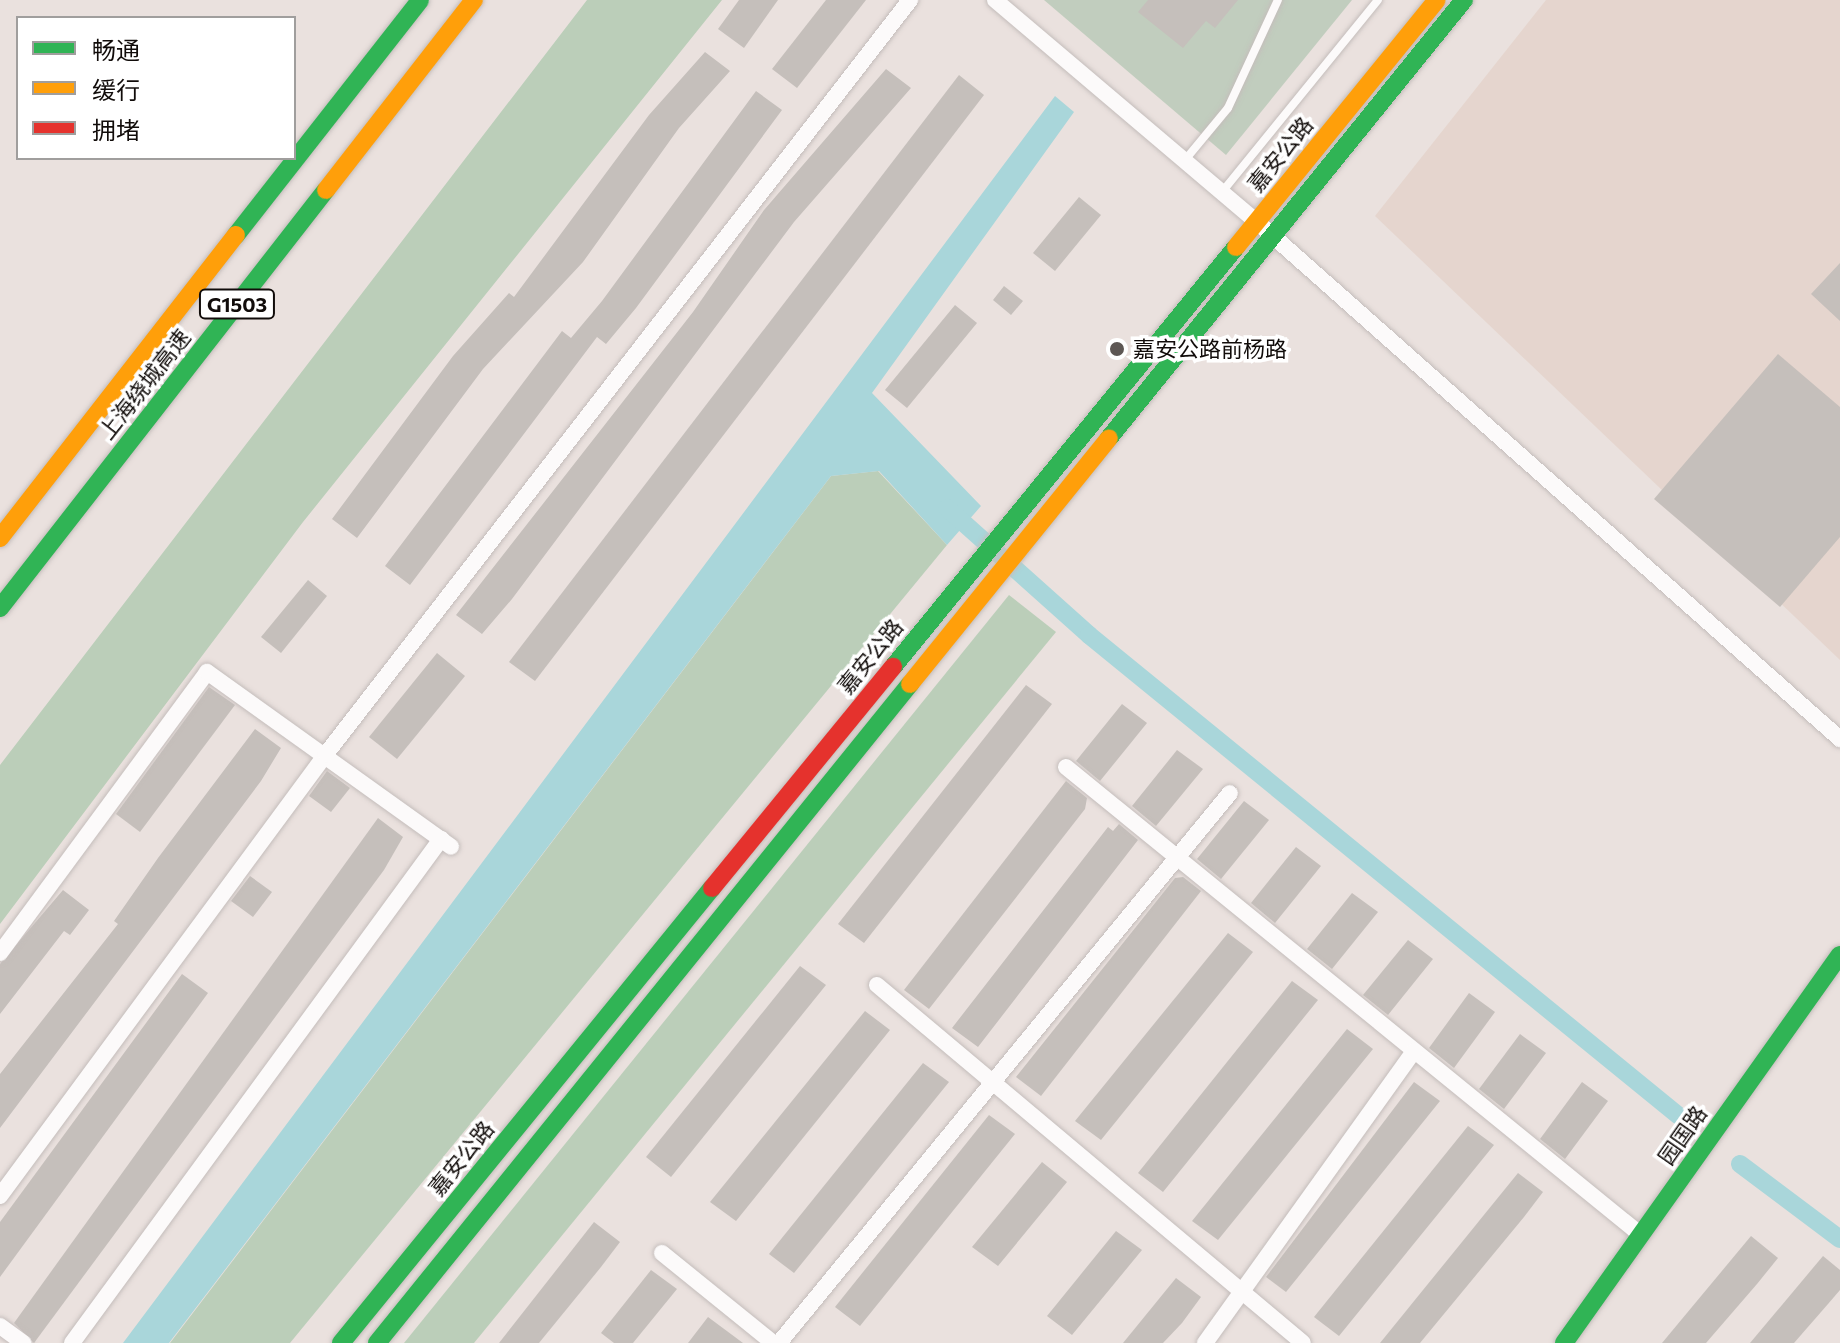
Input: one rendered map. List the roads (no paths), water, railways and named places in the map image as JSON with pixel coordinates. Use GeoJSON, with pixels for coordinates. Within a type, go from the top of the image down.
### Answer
{"type":"FeatureCollection","features":[{"type":"Feature","properties":{"kind":"main road","name":"上海绕城高速"},"geometry":{"type":"LineString","coordinates":[[296,159],[420,0]]}},
{"type":"Feature","properties":{"kind":"main road","name":"上海绕城高速"},"geometry":{"type":"LineString","coordinates":[[0,608],[474,0]]}},
{"type":"Feature","properties":{"kind":"main road","name":"嘉安公路"},"geometry":{"type":"LineString","coordinates":[[341,1343],[1437,0]]}},
{"type":"Feature","properties":{"kind":"main road","name":"嘉安公路"},"geometry":{"type":"LineString","coordinates":[[377,1343],[1464,0]]}},
{"type":"Feature","properties":{"kind":"main road","name":"上海绕城高速"},"geometry":{"type":"LineString","coordinates":[[0,538],[295,160]]}},
{"type":"Feature","properties":{"kind":"main road","name":"园国路"},"geometry":{"type":"LineString","coordinates":[[1564,1343],[1840,955]]}},
{"type":"Feature","properties":{"kind":"street"},"geometry":{"type":"LineString","coordinates":[[0,1196],[326,754],[910,0]]}},
{"type":"Feature","properties":{"kind":"street"},"geometry":{"type":"LineString","coordinates":[[995,0],[1256,221],[1840,739]]}},
{"type":"Feature","properties":{"kind":"street"},"geometry":{"type":"LineString","coordinates":[[0,953],[207,672],[326,754],[446,843],[72,1343]]}},
{"type":"Feature","properties":{"kind":"street"},"geometry":{"type":"LineString","coordinates":[[1066,767],[1641,1235]]}},
{"type":"Feature","properties":{"kind":"street"},"geometry":{"type":"LineString","coordinates":[[779,1343],[1230,793]]}},
{"type":"Feature","properties":{"kind":"street"},"geometry":{"type":"LineString","coordinates":[[877,985],[1303,1343]]}},
{"type":"Feature","properties":{"kind":"street"},"geometry":{"type":"LineString","coordinates":[[1205,1343],[1414,1051]]}},
{"type":"Feature","properties":{"kind":"street"},"geometry":{"type":"LineString","coordinates":[[662,1253],[773,1343]]}},
{"type":"Feature","properties":{"kind":"street"},"geometry":{"type":"LineString","coordinates":[[0,1326],[23,1343]]}},
{"type":"Feature","properties":{"kind":"lane"},"geometry":{"type":"LineString","coordinates":[[1184,161],[1228,108],[1278,0]]}},
{"type":"Feature","properties":{"kind":"lane"},"geometry":{"type":"LineString","coordinates":[[1222,192],[1378,0]]}},
{"type":"Feature","properties":{"kind":"water"},"geometry":{"type":"Polygon","coordinates":[[[1055,96],[1074,112],[872,393],[981,506],[947,545],[879,471],[831,476],[169,1343],[123,1343],[1055,96]]]}},
{"type":"Feature","properties":{"kind":"waterway"},"geometry":{"type":"LineString","coordinates":[[947,508],[1089,635],[1679,1116]]}},
{"type":"Feature","properties":{"kind":"waterway"},"geometry":{"type":"LineString","coordinates":[[1740,1164],[1840,1239]]}},
{"type":"Feature","properties":{"kind":"place","name":"嘉安公路前杨路"},"geometry":{"type":"Point","coordinates":[1117,349]}}]}
